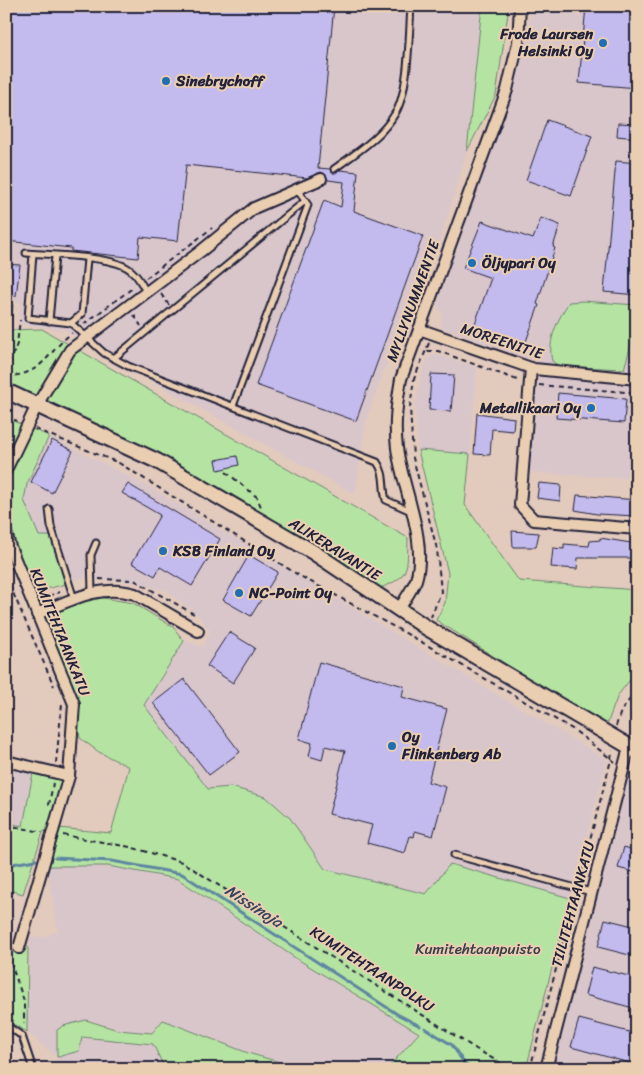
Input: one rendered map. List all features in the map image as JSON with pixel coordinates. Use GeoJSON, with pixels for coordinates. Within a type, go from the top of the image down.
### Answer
{"type":"FeatureCollection","features":[{"type":"Feature","properties":{"kind":"street","name":"MYLLYNUMMENTIE"},"geometry":{"type":"LineString","coordinates":[[399,610],[416,581],[419,562],[413,512],[397,450],[395,425],[401,379],[507,90],[518,43],[520,6]]}},
{"type":"Feature","properties":{"kind":"street"},"geometry":{"type":"LineString","coordinates":[[6,470],[36,404],[70,350],[254,208],[321,179]]}},
{"type":"Feature","properties":{"kind":"street","name":"MOREENITIE"},"geometry":{"type":"LineString","coordinates":[[419,329],[531,368],[637,379]]}},
{"type":"Feature","properties":{"kind":"street"},"geometry":{"type":"LineString","coordinates":[[531,368],[520,505],[534,520],[637,529]]}},
{"type":"Feature","properties":{"kind":"street","name":"ALIKERAVANTIE"},"geometry":{"type":"LineString","coordinates":[[6,391],[157,461],[313,552],[427,628],[633,749]]}},
{"type":"Feature","properties":{"kind":"street","name":"KUMITEHTAANKATU"},"geometry":{"type":"LineString","coordinates":[[6,532],[10,547],[74,704],[69,776],[48,833],[19,948]]}},
{"type":"Feature","properties":{"kind":"street"},"geometry":{"type":"LineString","coordinates":[[37,614],[92,592],[124,590],[135,594],[198,630]]}},
{"type":"Feature","properties":{"kind":"street","name":"TIILITEHTAANKATU"},"geometry":{"type":"LineString","coordinates":[[546,1069],[592,892],[633,749]]}},
{"type":"Feature","properties":{"kind":"street"},"geometry":{"type":"LineString","coordinates":[[6,761],[69,776]]}},
{"type":"Feature","properties":{"kind":"lane"},"geometry":{"type":"LineString","coordinates":[[334,169],[372,142],[396,112],[403,89],[411,6]]}},
{"type":"Feature","properties":{"kind":"lane"},"geometry":{"type":"LineString","coordinates":[[233,406],[308,205],[298,190]]}},
{"type":"Feature","properties":{"kind":"lane"},"geometry":{"type":"LineString","coordinates":[[114,358],[305,201]]}},
{"type":"Feature","properties":{"kind":"lane"},"geometry":{"type":"LineString","coordinates":[[26,253],[86,259],[124,266],[134,273],[146,292]]}},
{"type":"Feature","properties":{"kind":"lane"},"geometry":{"type":"LineString","coordinates":[[33,254],[28,318],[71,323],[87,338],[128,366],[377,462],[383,471],[383,488],[386,500],[413,512]]}},
{"type":"Feature","properties":{"kind":"lane"},"geometry":{"type":"LineString","coordinates":[[49,320],[55,256]]}},
{"type":"Feature","properties":{"kind":"lane"},"geometry":{"type":"LineString","coordinates":[[71,323],[82,314],[86,259]]}},
{"type":"Feature","properties":{"kind":"lane"},"geometry":{"type":"LineString","coordinates":[[49,509],[51,526],[74,599]]}},
{"type":"Feature","properties":{"kind":"lane"},"geometry":{"type":"LineString","coordinates":[[92,592],[91,555],[96,544]]}},
{"type":"Feature","properties":{"kind":"lane"},"geometry":{"type":"LineString","coordinates":[[454,855],[592,892]]}},
{"type":"Feature","properties":{"kind":"lane"},"geometry":{"type":"LineString","coordinates":[[6,946],[19,948]]}},
{"type":"Feature","properties":{"kind":"lane"},"geometry":{"type":"LineString","coordinates":[[6,1025],[22,1036],[33,1069]]}},
{"type":"Feature","properties":{"kind":"path"},"geometry":{"type":"LineString","coordinates":[[420,641],[441,592],[437,549],[413,458],[410,407],[414,380],[432,334]]}},
{"type":"Feature","properties":{"kind":"path"},"geometry":{"type":"LineString","coordinates":[[6,416],[119,463],[300,576],[420,641],[574,730],[612,760]]}},
{"type":"Feature","properties":{"kind":"path"},"geometry":{"type":"LineString","coordinates":[[226,472],[257,497],[261,507],[258,521]]}},
{"type":"Feature","properties":{"kind":"path"},"geometry":{"type":"LineString","coordinates":[[6,577],[55,688]]}},
{"type":"Feature","properties":{"kind":"path"},"geometry":{"type":"LineString","coordinates":[[530,1069],[612,760],[612,737],[621,711],[637,690]]}},
{"type":"Feature","properties":{"kind":"path"},"geometry":{"type":"LineString","coordinates":[[49,807],[63,704],[59,696]]}},
{"type":"Feature","properties":{"kind":"path","name":"KUMITEHTAANPOLKU"},"geometry":{"type":"LineString","coordinates":[[6,825],[130,847],[182,862],[476,1049],[511,1069]]}},
{"type":"Feature","properties":{"kind":"path"},"geometry":{"type":"LineString","coordinates":[[9,957],[24,1001],[24,1023]]}},
{"type":"Feature","properties":{"kind":"shaded area"},"geometry":{"type":"Polygon","coordinates":[[[6,6],[482,6],[467,151],[440,240],[422,281],[417,280],[366,419],[355,494],[94,349],[65,330],[18,324],[21,302],[6,300],[6,6]]]}},
{"type":"Feature","properties":{"kind":"shaded area"},"geometry":{"type":"Polygon","coordinates":[[[532,6],[637,6],[637,479],[528,472],[540,360],[522,357],[441,327],[442,314],[437,303],[520,67],[532,6]]]}},
{"type":"Feature","properties":{"kind":"shaded area"},"geometry":{"type":"Polygon","coordinates":[[[430,355],[437,355],[477,367],[470,454],[418,450],[415,408],[422,372],[430,355]]]}},
{"type":"Feature","properties":{"kind":"shaded area"},"geometry":{"type":"Polygon","coordinates":[[[49,436],[144,484],[607,760],[570,898],[450,864],[426,894],[325,869],[290,818],[266,797],[231,787],[208,790],[144,705],[184,641],[203,647],[210,631],[200,617],[167,591],[133,582],[80,578],[66,584],[50,536],[39,536],[24,500],[27,484],[49,436]]]}},
{"type":"Feature","properties":{"kind":"shaded area"},"geometry":{"type":"Polygon","coordinates":[[[6,766],[33,773],[23,827],[6,823],[6,766]]]}},
{"type":"Feature","properties":{"kind":"shaded area"},"geometry":{"type":"Polygon","coordinates":[[[625,778],[637,780],[637,1069],[548,1069],[625,778]]]}},
{"type":"Feature","properties":{"kind":"shaded area"},"geometry":{"type":"Polygon","coordinates":[[[47,866],[108,866],[178,879],[294,957],[419,1033],[387,1069],[304,1069],[250,1054],[163,1021],[152,1033],[118,1030],[90,1020],[82,1037],[153,1044],[165,1069],[55,1069],[57,1057],[27,1032],[30,938],[46,937],[58,931],[47,866]]]}},
{"type":"Feature","properties":{"kind":"green space"},"geometry":{"type":"Polygon","coordinates":[[[482,6],[509,6],[496,95],[467,151],[482,6]]]}},
{"type":"Feature","properties":{"kind":"green space"},"geometry":{"type":"Polygon","coordinates":[[[583,301],[636,305],[633,337],[624,369],[559,366],[552,361],[552,338],[561,315],[569,302],[583,301]]]}},
{"type":"Feature","properties":{"kind":"green space"},"geometry":{"type":"Polygon","coordinates":[[[6,304],[13,305],[10,330],[42,329],[408,538],[407,564],[402,575],[397,580],[380,588],[313,546],[6,393],[6,304]]]}},
{"type":"Feature","properties":{"kind":"green space"},"geometry":{"type":"Polygon","coordinates":[[[6,418],[49,436],[27,484],[24,500],[39,536],[50,536],[66,584],[29,593],[6,532],[6,418]]]}},
{"type":"Feature","properties":{"kind":"green space"},"geometry":{"type":"Polygon","coordinates":[[[418,450],[470,454],[465,505],[519,581],[637,590],[637,671],[618,695],[606,727],[436,620],[445,603],[448,573],[418,450]]]}},
{"type":"Feature","properties":{"kind":"green space","name":"Kumitehtaanpuisto"},"geometry":{"type":"Polygon","coordinates":[[[98,597],[133,603],[173,627],[184,641],[144,705],[208,789],[231,787],[266,797],[290,818],[325,869],[426,894],[450,864],[570,898],[526,1069],[387,1069],[419,1033],[294,957],[178,879],[108,866],[47,866],[58,828],[111,833],[129,767],[99,752],[80,738],[74,704],[37,614],[53,613],[82,601],[98,597]]]}},
{"type":"Feature","properties":{"kind":"green space"},"geometry":{"type":"Polygon","coordinates":[[[33,773],[65,777],[49,829],[43,832],[23,894],[13,891],[6,916],[6,823],[23,826],[33,773]]]}},
{"type":"Feature","properties":{"kind":"green space"},"geometry":{"type":"Polygon","coordinates":[[[6,938],[28,947],[27,1032],[6,1020],[6,938]]]}},
{"type":"Feature","properties":{"kind":"green space"},"geometry":{"type":"Polygon","coordinates":[[[86,1020],[118,1030],[152,1033],[163,1020],[248,1053],[304,1069],[165,1069],[153,1044],[82,1037],[79,1051],[57,1057],[57,1030],[63,1026],[86,1020]]]}},
{"type":"Feature","properties":{"kind":"building","name":"Sinebrychoff"},"geometry":{"type":"Polygon","coordinates":[[[6,6],[334,6],[318,168],[330,169],[334,173],[340,170],[358,172],[354,211],[423,236],[356,421],[256,385],[324,200],[341,207],[344,182],[328,180],[325,174],[321,172],[307,178],[186,165],[178,241],[140,237],[138,258],[71,251],[71,248],[6,241],[6,6]]]}},
{"type":"Feature","properties":{"kind":"building"},"geometry":{"type":"Polygon","coordinates":[[[586,6],[637,6],[637,88],[579,83],[586,6]]]}},
{"type":"Feature","properties":{"kind":"building"},"geometry":{"type":"Polygon","coordinates":[[[547,120],[592,136],[571,196],[526,180],[547,120]]]}},
{"type":"Feature","properties":{"kind":"building"},"geometry":{"type":"Polygon","coordinates":[[[618,123],[637,124],[637,138],[617,136],[618,123]]]}},
{"type":"Feature","properties":{"kind":"building"},"geometry":{"type":"Polygon","coordinates":[[[616,161],[637,163],[637,295],[604,292],[616,161]]]}},
{"type":"Feature","properties":{"kind":"building"},"geometry":{"type":"Polygon","coordinates":[[[541,218],[560,225],[553,247],[555,248],[537,304],[539,305],[524,347],[505,340],[504,343],[472,332],[491,278],[463,268],[482,221],[533,239],[541,218]]]}},
{"type":"Feature","properties":{"kind":"building"},"geometry":{"type":"Polygon","coordinates":[[[6,264],[20,265],[16,296],[6,295],[6,264]]]}},
{"type":"Feature","properties":{"kind":"building"},"geometry":{"type":"Polygon","coordinates":[[[431,374],[454,375],[451,411],[429,410],[431,374]]]}},
{"type":"Feature","properties":{"kind":"building","name":"Metallikaari Oy"},"geometry":{"type":"Polygon","coordinates":[[[558,393],[626,399],[624,423],[556,418],[558,393]]]}},
{"type":"Feature","properties":{"kind":"building"},"geometry":{"type":"Polygon","coordinates":[[[477,413],[514,418],[513,431],[492,429],[490,455],[474,454],[477,413]]]}},
{"type":"Feature","properties":{"kind":"building"},"geometry":{"type":"Polygon","coordinates":[[[52,440],[73,451],[52,493],[31,482],[52,440]]]}},
{"type":"Feature","properties":{"kind":"building"},"geometry":{"type":"Polygon","coordinates":[[[237,456],[239,465],[218,470],[216,460],[237,456]]]}},
{"type":"Feature","properties":{"kind":"building"},"geometry":{"type":"Polygon","coordinates":[[[539,483],[561,485],[560,501],[537,498],[539,483]]]}},
{"type":"Feature","properties":{"kind":"building"},"geometry":{"type":"Polygon","coordinates":[[[128,484],[220,539],[192,586],[160,567],[155,576],[132,563],[160,515],[122,493],[128,484]]]}},
{"type":"Feature","properties":{"kind":"building"},"geometry":{"type":"Polygon","coordinates":[[[577,495],[637,500],[637,516],[597,514],[575,510],[577,495]]]}},
{"type":"Feature","properties":{"kind":"building"},"geometry":{"type":"Polygon","coordinates":[[[512,531],[539,533],[536,547],[513,547],[512,531]]]}},
{"type":"Feature","properties":{"kind":"building"},"geometry":{"type":"Polygon","coordinates":[[[600,538],[637,544],[637,558],[578,558],[577,569],[551,567],[553,548],[564,549],[564,544],[589,546],[590,541],[600,540],[600,538]]]}},
{"type":"Feature","properties":{"kind":"building"},"geometry":{"type":"Polygon","coordinates":[[[249,555],[278,572],[251,616],[223,600],[249,555]]]}},
{"type":"Feature","properties":{"kind":"building"},"geometry":{"type":"Polygon","coordinates":[[[229,632],[255,648],[233,683],[207,666],[229,632]]]}},
{"type":"Feature","properties":{"kind":"building","name":"Oy Flinkenberg Ab"},"geometry":{"type":"Polygon","coordinates":[[[319,662],[404,686],[402,697],[447,709],[428,782],[446,787],[433,836],[415,831],[414,837],[410,836],[405,853],[367,843],[372,825],[329,814],[345,751],[325,746],[322,760],[309,756],[312,743],[299,739],[319,662]]]}},
{"type":"Feature","properties":{"kind":"building"},"geometry":{"type":"Polygon","coordinates":[[[184,679],[240,752],[209,775],[153,703],[184,679]]]}},
{"type":"Feature","properties":{"kind":"building"},"geometry":{"type":"Polygon","coordinates":[[[624,847],[637,851],[637,873],[618,868],[624,847]]]}},
{"type":"Feature","properties":{"kind":"building"},"geometry":{"type":"Polygon","coordinates":[[[605,919],[637,927],[637,957],[598,947],[605,919]]]}},
{"type":"Feature","properties":{"kind":"building"},"geometry":{"type":"Polygon","coordinates":[[[592,967],[637,978],[637,1009],[585,995],[592,967]]]}},
{"type":"Feature","properties":{"kind":"building"},"geometry":{"type":"Polygon","coordinates":[[[579,1019],[637,1034],[637,1065],[571,1047],[579,1019]]]}},
{"type":"Feature","properties":{"kind":"waterway","name":"Nissinoja"},"geometry":{"type":"LineString","coordinates":[[55,858],[112,861],[182,874],[397,1014],[420,1026]]}},
{"type":"Feature","properties":{"kind":"waterway","name":"Nissinoja"},"geometry":{"type":"LineString","coordinates":[[6,865],[36,860]]}},
{"type":"Feature","properties":{"kind":"waterway","name":"Nissinoja"},"geometry":{"type":"LineString","coordinates":[[425,1028],[452,1045],[464,1063],[471,1069]]}},
{"type":"Feature","properties":{"kind":"place","name":"Frode Laursen Helsinki Oy"},"geometry":{"type":"Point","coordinates":[603,43]}},
{"type":"Feature","properties":{"kind":"place","name":"Sinebrychoff"},"geometry":{"type":"Point","coordinates":[166,81]}},
{"type":"Feature","properties":{"kind":"place","name":"Öljypari Oy"},"geometry":{"type":"Point","coordinates":[472,263]}},
{"type":"Feature","properties":{"kind":"place","name":"Metallikaari Oy"},"geometry":{"type":"Point","coordinates":[591,408]}},
{"type":"Feature","properties":{"kind":"place","name":"KSB Finland Oy"},"geometry":{"type":"Point","coordinates":[163,551]}},
{"type":"Feature","properties":{"kind":"place","name":"NC-Point Oy"},"geometry":{"type":"Point","coordinates":[239,593]}},
{"type":"Feature","properties":{"kind":"place","name":"Oy Flinkenberg Ab"},"geometry":{"type":"Point","coordinates":[392,746]}}]}
